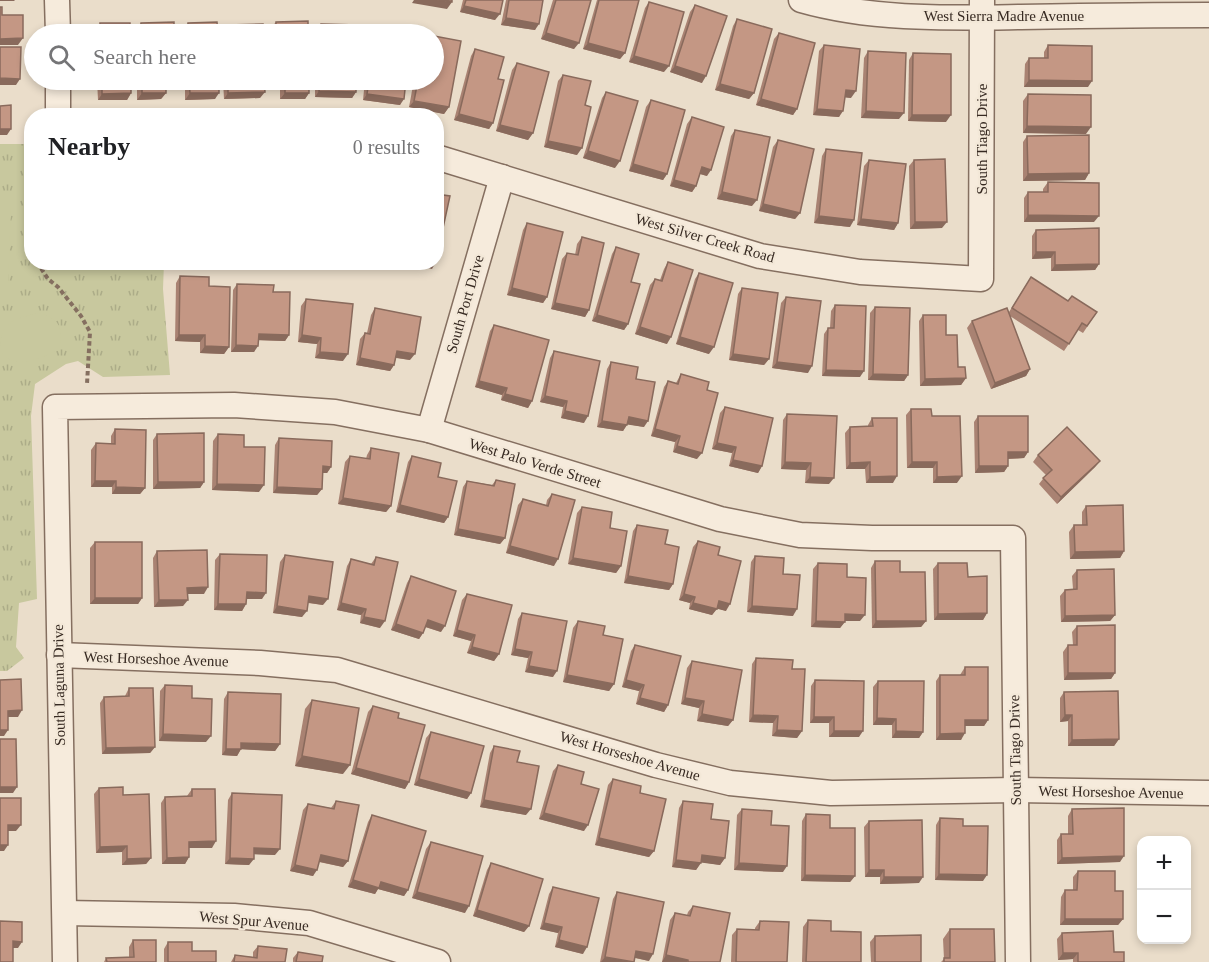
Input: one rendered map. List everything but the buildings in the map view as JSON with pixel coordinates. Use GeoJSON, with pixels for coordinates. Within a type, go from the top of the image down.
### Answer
{"type":"FeatureCollection","features":[{"type":"Feature","properties":{"kind":"street"},"geometry":{"type":"LineString","coordinates":[[57,0],[58,24]]}},
{"type":"Feature","properties":{"kind":"street","name":"West Sierra Madre Avenue"},"geometry":{"type":"LineString","coordinates":[[801,0],[825,7],[901,16],[982,9],[1209,15]]}},
{"type":"Feature","properties":{"kind":"street","name":"South Tiago Drive"},"geometry":{"type":"LineString","coordinates":[[981,279],[982,9]]}},
{"type":"Feature","properties":{"kind":"street"},"geometry":{"type":"LineString","coordinates":[[58,90],[58,108]]}},
{"type":"Feature","properties":{"kind":"street","name":"West Silver Creek Road"},"geometry":{"type":"LineString","coordinates":[[444,160],[760,256],[860,272],[981,279]]}},
{"type":"Feature","properties":{"kind":"street","name":"South Port Drive"},"geometry":{"type":"LineString","coordinates":[[429,430],[502,177]]}},
{"type":"Feature","properties":{"kind":"street","name":"West Palo Verde Street"},"geometry":{"type":"LineString","coordinates":[[55,407],[234,405],[335,412],[429,430],[720,519],[800,535],[872,538],[1013,538]]}},
{"type":"Feature","properties":{"kind":"street","name":"South Laguna Drive"},"geometry":{"type":"LineString","coordinates":[[55,407],[65,962]]}},
{"type":"Feature","properties":{"kind":"street","name":"South Tiago Drive"},"geometry":{"type":"LineString","coordinates":[[1013,538],[1018,962]]}},
{"type":"Feature","properties":{"kind":"street","name":"West Horseshoe Avenue"},"geometry":{"type":"LineString","coordinates":[[59,655],[260,663],[337,670],[656,765],[730,783],[831,793],[1016,790],[1209,793]]}},
{"type":"Feature","properties":{"kind":"street","name":"West Spur Avenue"},"geometry":{"type":"LineString","coordinates":[[65,914],[234,916],[309,923],[438,962]]}},
{"type":"Feature","properties":{"kind":"path"},"geometry":{"type":"LineString","coordinates":[[42,270],[70,301],[90,332],[86,407]]}},
{"type":"Feature","properties":{"kind":"green space"},"geometry":{"type":"Polygon","coordinates":[[[0,144],[24,144],[24,270],[164,270],[163,289],[170,375],[103,377],[78,361],[66,364],[35,384],[31,416],[37,599],[19,603],[16,647],[24,658],[7,671],[0,671],[0,144]]]}},
{"type":"Feature","properties":{"kind":"green space"},"geometry":{"type":"Polygon","coordinates":[[[0,208],[11,208],[8,291],[0,291],[0,208]]]}},
{"type":"Feature","properties":{"kind":"green space"},"geometry":{"type":"Polygon","coordinates":[[[36,313],[50,317],[58,325],[61,336],[59,350],[28,361],[13,361],[0,351],[2,334],[9,324],[36,313]]]}}]}
